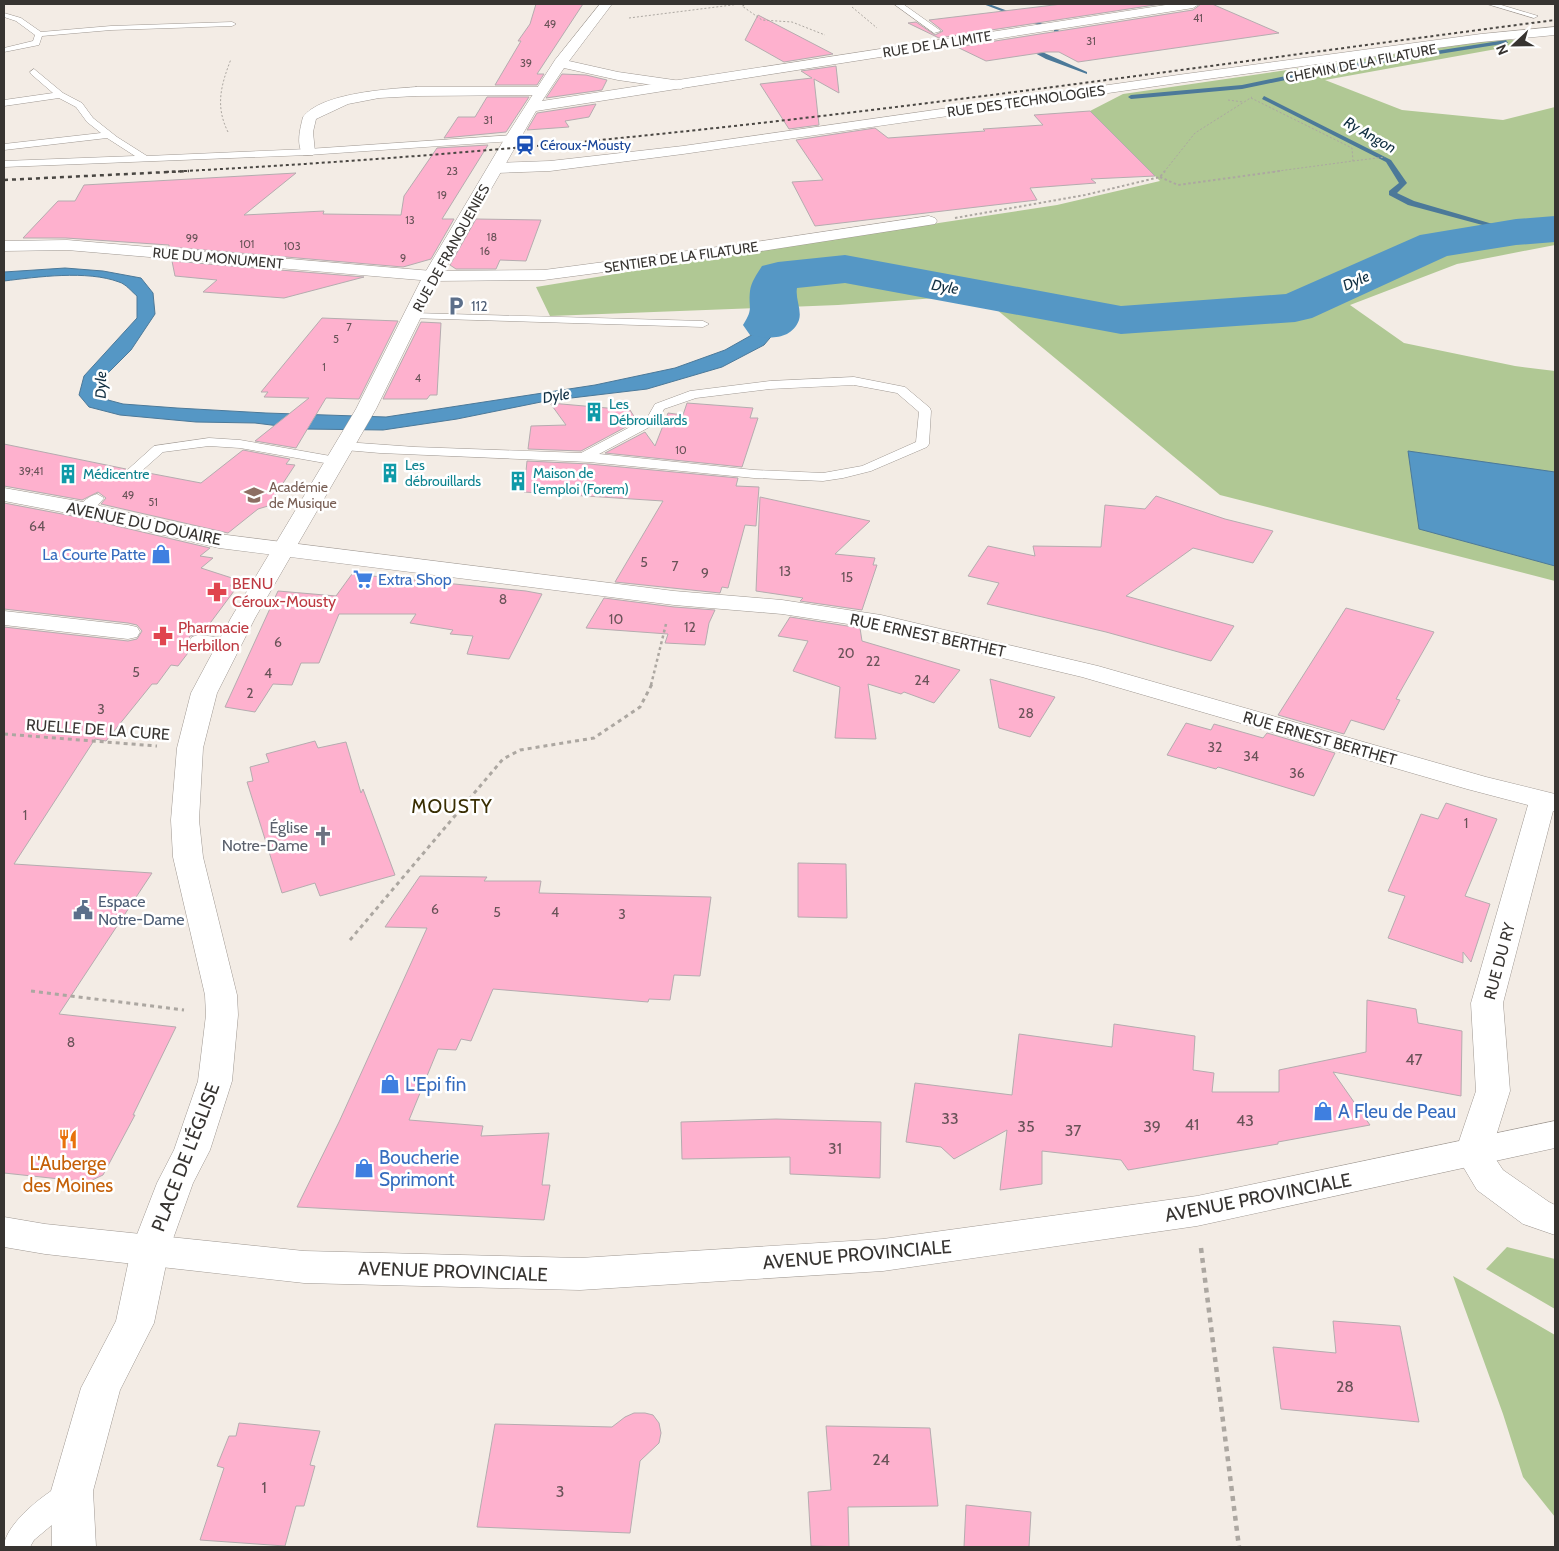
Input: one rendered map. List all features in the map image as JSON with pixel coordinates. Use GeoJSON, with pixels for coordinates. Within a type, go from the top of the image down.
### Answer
{"type":"FeatureCollection","features":[{"type":"Feature","properties":{"kind":"street","name":"RUE DE FRANQUENIES"},"geometry":{"type":"LineString","coordinates":[[230,642],[366,409],[432,276],[512,138],[560,63],[606,4]]}},
{"type":"Feature","properties":{"kind":"street","name":"RUE DE LA LIMITE"},"geometry":{"type":"LineString","coordinates":[[533,107],[1193,4]]}},
{"type":"Feature","properties":{"kind":"street","name":"RUE DES TECHNOLOGIES"},"geometry":{"type":"LineString","coordinates":[[496,168],[550,166],[683,150],[1178,79],[1481,38],[1555,31]]}},
{"type":"Feature","properties":{"kind":"street","name":"RUE DE LA LIMITE"},"geometry":{"type":"LineString","coordinates":[[560,63],[618,76],[681,85]]}},
{"type":"Feature","properties":{"kind":"street"},"geometry":{"type":"LineString","coordinates":[[308,152],[306,132],[310,117],[324,107],[344,101],[372,95],[406,92],[541,91]]}},
{"type":"Feature","properties":{"kind":"street","name":"SENTIER DE LA FILATURE"},"geometry":{"type":"LineString","coordinates":[[432,276],[544,276],[755,248],[929,221]]}},
{"type":"Feature","properties":{"kind":"street","name":"RUE DU MONUMENT"},"geometry":{"type":"LineString","coordinates":[[4,246],[67,245],[432,276]]}},
{"type":"Feature","properties":{"kind":"street","name":"AVENUE DU DOUAIRE"},"geometry":{"type":"LineString","coordinates":[[4,495],[90,503],[219,541],[285,549]]}},
{"type":"Feature","properties":{"kind":"street","name":"RUE ERNEST BERTHET"},"geometry":{"type":"LineString","coordinates":[[285,549],[674,598],[782,607],[881,622],[1088,672],[1550,802]]}},
{"type":"Feature","properties":{"kind":"street"},"geometry":{"type":"LineString","coordinates":[[4,618],[128,632]]}},
{"type":"Feature","properties":{"kind":"street","name":"PLACE DE L’ÉGLISE"},"geometry":{"type":"LineString","coordinates":[[74,1547],[72,1491],[101,1388],[135,1323],[150,1250],[175,1183],[192,1150],[215,1081],[222,1014],[217,973],[188,857],[185,820],[190,748],[204,693],[230,642]]}},
{"type":"Feature","properties":{"kind":"street","name":"RUE DU RY"},"geometry":{"type":"LineString","coordinates":[[1473,1153],[1493,1091],[1487,1003],[1539,809],[1550,802]]}},
{"type":"Feature","properties":{"kind":"street","name":"AVENUE PROVINCIALE"},"geometry":{"type":"LineString","coordinates":[[4,1232],[304,1266],[580,1274],[883,1255],[1197,1211],[1555,1134]]}},
{"type":"Feature","properties":{"kind":"street"},"geometry":{"type":"LineString","coordinates":[[1473,1153],[1490,1180],[1536,1213],[1555,1220]]}},
{"type":"Feature","properties":{"kind":"lane"},"geometry":{"type":"LineString","coordinates":[[898,4],[937,31]]}},
{"type":"Feature","properties":{"kind":"lane"},"geometry":{"type":"LineString","coordinates":[[1491,4],[1534,16]]}},
{"type":"Feature","properties":{"kind":"lane"},"geometry":{"type":"LineString","coordinates":[[4,15],[24,22],[39,34],[111,28],[232,24]]}},
{"type":"Feature","properties":{"kind":"lane"},"geometry":{"type":"LineString","coordinates":[[4,50],[36,43],[39,34]]}},
{"type":"Feature","properties":{"kind":"lane"},"geometry":{"type":"LineString","coordinates":[[34,72],[60,95],[79,105],[90,120],[109,135],[146,159]]}},
{"type":"Feature","properties":{"kind":"lane"},"geometry":{"type":"LineString","coordinates":[[4,103],[60,95]]}},
{"type":"Feature","properties":{"kind":"lane"},"geometry":{"type":"LineString","coordinates":[[4,147],[109,135]]}},
{"type":"Feature","properties":{"kind":"lane"},"geometry":{"type":"LineString","coordinates":[[4,164],[308,152],[512,138]]}},
{"type":"Feature","properties":{"kind":"lane"},"geometry":{"type":"LineString","coordinates":[[413,316],[703,324]]}},
{"type":"Feature","properties":{"kind":"lane"},"geometry":{"type":"LineString","coordinates":[[131,473],[159,449],[209,442],[626,460],[768,476],[831,476],[884,464],[922,444],[925,411],[902,390],[854,381],[770,385],[694,394],[658,407],[652,420],[582,458]]}},
{"type":"Feature","properties":{"kind":"lane"},"geometry":{"type":"LineString","coordinates":[[198,640],[230,642]]}},
{"type":"Feature","properties":{"kind":"lane"},"geometry":{"type":"LineString","coordinates":[[15,1547],[24,1532],[72,1491]]}},
{"type":"Feature","properties":{"kind":"path"},"geometry":{"type":"LineString","coordinates":[[592,22],[740,4]]}},
{"type":"Feature","properties":{"kind":"path"},"geometry":{"type":"LineString","coordinates":[[748,4],[742,6],[762,20],[792,22],[809,27],[831,38]]}},
{"type":"Feature","properties":{"kind":"path"},"geometry":{"type":"LineString","coordinates":[[231,59],[219,91],[220,120],[231,136],[236,155]]}},
{"type":"Feature","properties":{"kind":"path"},"geometry":{"type":"LineString","coordinates":[[1160,177],[1195,133],[1251,97],[1260,95]]}},
{"type":"Feature","properties":{"kind":"path"},"geometry":{"type":"LineString","coordinates":[[1251,97],[1352,148],[1353,161]]}},
{"type":"Feature","properties":{"kind":"path"},"geometry":{"type":"LineString","coordinates":[[929,221],[1086,195],[1160,177],[1178,185],[1385,157]]}},
{"type":"Feature","properties":{"kind":"path"},"geometry":{"type":"LineString","coordinates":[[350,940],[503,759],[520,750],[594,738],[640,707],[651,686],[658,653],[674,598]]}},
{"type":"Feature","properties":{"kind":"path","name":"RUELLE DE LA CURE"},"geometry":{"type":"LineString","coordinates":[[4,734],[132,746],[190,748]]}},
{"type":"Feature","properties":{"kind":"path"},"geometry":{"type":"LineString","coordinates":[[31,991],[222,1014]]}},
{"type":"Feature","properties":{"kind":"path"},"geometry":{"type":"LineString","coordinates":[[1197,1211],[1239,1547]]}},
{"type":"Feature","properties":{"kind":"green space"},"geometry":{"type":"Polygon","coordinates":[[[1507,38],[1524,44],[1325,80],[1402,110],[1503,120],[1555,107],[1555,245],[1457,264],[1350,305],[1404,343],[1515,366],[1555,371],[1555,581],[1220,495],[979,295],[838,305],[550,316],[536,287],[780,247],[1057,205],[1160,181],[1090,111],[1123,94],[1507,38]]]}},
{"type":"Feature","properties":{"kind":"green space"},"geometry":{"type":"Polygon","coordinates":[[[1507,1247],[1555,1259],[1555,1309],[1486,1269],[1507,1247]]]}},
{"type":"Feature","properties":{"kind":"green space"},"geometry":{"type":"Polygon","coordinates":[[[1453,1276],[1555,1335],[1555,1517],[1523,1477],[1503,1414],[1453,1276]]]}},
{"type":"Feature","properties":{"kind":"water"},"geometry":{"type":"Polygon","coordinates":[[[809,263],[829,273],[804,275],[790,281],[784,295],[786,319],[764,345],[722,367],[647,389],[546,401],[457,419],[383,430],[304,429],[255,423],[196,422],[120,415],[89,407],[79,395],[84,376],[137,318],[137,296],[122,283],[92,276],[77,275],[4,281],[4,272],[65,268],[103,271],[141,278],[153,293],[155,314],[131,350],[103,378],[102,390],[108,400],[123,404],[177,408],[386,417],[595,385],[675,368],[725,350],[757,332],[763,310],[755,288],[769,270],[809,263]]]}},
{"type":"Feature","properties":{"kind":"water"},"geometry":{"type":"Polygon","coordinates":[[[1408,451],[1555,472],[1555,566],[1419,529],[1408,451]]]}},
{"type":"Feature","properties":{"kind":"building"},"geometry":{"type":"Polygon","coordinates":[[[536,4],[583,4],[537,74],[544,74],[537,85],[495,85],[521,41],[518,41],[530,24],[536,4]]]}},
{"type":"Feature","properties":{"kind":"building"},"geometry":{"type":"Polygon","coordinates":[[[1062,4],[1161,4],[939,38],[908,23],[916,22],[935,35],[943,31],[929,20],[1062,4]]]}},
{"type":"Feature","properties":{"kind":"building"},"geometry":{"type":"Polygon","coordinates":[[[1201,4],[1212,4],[1279,33],[1078,62],[1059,52],[1046,52],[986,61],[957,47],[1193,10],[1201,4]]]}},
{"type":"Feature","properties":{"kind":"building"},"geometry":{"type":"Polygon","coordinates":[[[758,15],[833,54],[784,62],[745,40],[758,15]]]}},
{"type":"Feature","properties":{"kind":"building"},"geometry":{"type":"Polygon","coordinates":[[[836,66],[839,93],[814,79],[819,125],[789,129],[760,84],[812,78],[801,71],[836,66]]]}},
{"type":"Feature","properties":{"kind":"building"},"geometry":{"type":"Polygon","coordinates":[[[562,74],[586,75],[607,80],[602,90],[546,98],[562,74]]]}},
{"type":"Feature","properties":{"kind":"building"},"geometry":{"type":"Polygon","coordinates":[[[487,97],[529,97],[506,132],[444,138],[458,117],[475,117],[487,97]]]}},
{"type":"Feature","properties":{"kind":"building"},"geometry":{"type":"Polygon","coordinates":[[[596,104],[589,117],[565,121],[569,127],[527,130],[537,113],[596,104]]]}},
{"type":"Feature","properties":{"kind":"building"},"geometry":{"type":"Polygon","coordinates":[[[1090,111],[1155,176],[1091,179],[1096,183],[1030,188],[1037,200],[815,226],[792,182],[823,180],[796,140],[875,128],[888,138],[985,131],[983,129],[1043,125],[1034,115],[1090,111]]]}},
{"type":"Feature","properties":{"kind":"building"},"geometry":{"type":"Polygon","coordinates":[[[488,145],[442,219],[454,219],[431,259],[403,267],[169,247],[169,245],[66,238],[23,238],[58,201],[75,201],[84,185],[296,173],[244,215],[324,211],[323,214],[401,215],[404,196],[437,148],[488,145]]]}},
{"type":"Feature","properties":{"kind":"building"},"geometry":{"type":"Polygon","coordinates":[[[476,219],[541,220],[526,261],[500,260],[496,269],[456,269],[450,265],[476,219]]]}},
{"type":"Feature","properties":{"kind":"building"},"geometry":{"type":"Polygon","coordinates":[[[172,261],[364,277],[284,298],[203,292],[217,280],[175,276],[172,261]]]}},
{"type":"Feature","properties":{"kind":"building"},"geometry":{"type":"Polygon","coordinates":[[[322,318],[398,321],[359,399],[326,398],[296,448],[255,441],[309,398],[264,397],[268,392],[261,392],[322,318]]]}},
{"type":"Feature","properties":{"kind":"building"},"geometry":{"type":"Polygon","coordinates":[[[421,322],[441,323],[437,395],[430,395],[427,399],[383,399],[421,322]]]}},
{"type":"Feature","properties":{"kind":"building"},"geometry":{"type":"Polygon","coordinates":[[[550,403],[630,410],[637,421],[581,451],[528,449],[531,426],[566,425],[550,403]]]}},
{"type":"Feature","properties":{"kind":"building"},"geometry":{"type":"Polygon","coordinates":[[[687,403],[753,408],[750,418],[758,418],[742,467],[605,453],[645,432],[655,446],[668,413],[683,415],[687,403]]]}},
{"type":"Feature","properties":{"kind":"building"},"geometry":{"type":"Polygon","coordinates":[[[4,444],[126,469],[122,473],[131,479],[143,472],[201,483],[243,450],[290,459],[286,464],[295,465],[268,506],[258,509],[228,533],[101,504],[106,498],[98,492],[82,500],[4,486],[4,444]]]}},
{"type":"Feature","properties":{"kind":"building"},"geometry":{"type":"Polygon","coordinates":[[[527,461],[589,464],[738,478],[736,486],[759,487],[756,526],[745,525],[728,588],[722,587],[720,593],[615,582],[663,501],[524,492],[527,461]]]}},
{"type":"Feature","properties":{"kind":"building"},"geometry":{"type":"Polygon","coordinates":[[[1156,496],[1225,519],[1273,531],[1253,563],[1193,548],[1126,596],[1234,626],[1211,661],[1106,632],[987,604],[999,583],[968,576],[988,546],[1035,556],[1033,546],[1101,547],[1105,505],[1145,509],[1156,496]]]}},
{"type":"Feature","properties":{"kind":"building"},"geometry":{"type":"Polygon","coordinates":[[[760,497],[870,521],[835,554],[875,558],[873,565],[877,565],[862,610],[800,601],[803,598],[756,591],[760,497]]]}},
{"type":"Feature","properties":{"kind":"building"},"geometry":{"type":"Polygon","coordinates":[[[4,503],[83,518],[210,548],[200,556],[213,558],[201,568],[235,579],[230,586],[237,587],[202,634],[190,636],[188,641],[194,645],[178,666],[171,665],[157,684],[152,684],[106,741],[95,739],[14,864],[152,873],[59,1014],[176,1027],[133,1115],[135,1115],[103,1175],[88,1182],[4,1173],[4,627],[128,641],[137,639],[142,631],[137,625],[128,623],[4,609],[4,503]]]}},
{"type":"Feature","properties":{"kind":"building"},"geometry":{"type":"Polygon","coordinates":[[[352,574],[542,594],[509,659],[467,654],[473,636],[450,634],[453,630],[410,623],[416,614],[339,614],[319,663],[301,663],[292,685],[273,684],[255,712],[225,707],[278,591],[336,596],[352,574]]]}},
{"type":"Feature","properties":{"kind":"building"},"geometry":{"type":"Polygon","coordinates":[[[604,598],[715,610],[709,623],[705,645],[665,643],[668,634],[586,628],[604,598]]]}},
{"type":"Feature","properties":{"kind":"building"},"geometry":{"type":"Polygon","coordinates":[[[1346,608],[1434,632],[1396,699],[1400,700],[1384,730],[1351,720],[1344,734],[1278,715],[1346,608]]]}},
{"type":"Feature","properties":{"kind":"building"},"geometry":{"type":"Polygon","coordinates":[[[790,617],[860,628],[862,641],[960,670],[934,703],[904,692],[901,694],[868,684],[876,739],[835,738],[840,687],[793,671],[808,641],[778,636],[790,617]]]}},
{"type":"Feature","properties":{"kind":"building"},"geometry":{"type":"Polygon","coordinates":[[[990,679],[1055,697],[1030,737],[999,728],[990,679]]]}},
{"type":"Feature","properties":{"kind":"building"},"geometry":{"type":"Polygon","coordinates":[[[1186,723],[1211,730],[1214,724],[1263,738],[1267,733],[1335,753],[1314,796],[1218,767],[1216,769],[1167,755],[1186,723]]]}},
{"type":"Feature","properties":{"kind":"building","name":"Église Notre-Dame"},"geometry":{"type":"Polygon","coordinates":[[[315,741],[318,748],[346,742],[361,793],[363,789],[395,875],[320,896],[315,883],[282,893],[247,782],[253,781],[250,767],[269,762],[266,754],[315,741]]]}},
{"type":"Feature","properties":{"kind":"building"},"geometry":{"type":"Polygon","coordinates":[[[1446,803],[1497,819],[1465,896],[1490,904],[1471,962],[1463,952],[1463,963],[1388,938],[1405,896],[1388,891],[1421,814],[1438,819],[1446,803]]]}},
{"type":"Feature","properties":{"kind":"building"},"geometry":{"type":"Polygon","coordinates":[[[798,863],[846,864],[847,918],[798,917],[798,863]]]}},
{"type":"Feature","properties":{"kind":"building"},"geometry":{"type":"Polygon","coordinates":[[[420,876],[487,877],[484,881],[541,881],[539,893],[711,897],[700,976],[674,975],[670,1000],[649,999],[648,1002],[493,989],[471,1041],[461,1039],[456,1050],[438,1049],[409,1120],[483,1126],[481,1136],[549,1133],[542,1185],[550,1185],[544,1220],[297,1207],[339,1122],[427,928],[385,927],[420,876]]]}},
{"type":"Feature","properties":{"kind":"building"},"geometry":{"type":"Polygon","coordinates":[[[1367,1000],[1416,1009],[1418,1023],[1462,1031],[1461,1096],[1333,1072],[1370,1125],[1278,1142],[1278,1144],[1128,1170],[1121,1160],[1042,1151],[1042,1184],[1000,1190],[1007,1130],[954,1159],[941,1147],[906,1142],[915,1083],[1012,1095],[1019,1034],[1112,1047],[1114,1024],[1195,1036],[1193,1070],[1214,1073],[1212,1092],[1279,1092],[1279,1070],[1366,1052],[1367,1000]]]}},
{"type":"Feature","properties":{"kind":"building"},"geometry":{"type":"Polygon","coordinates":[[[776,1119],[881,1122],[880,1178],[790,1174],[790,1157],[682,1159],[681,1122],[776,1119]]]}},
{"type":"Feature","properties":{"kind":"building"},"geometry":{"type":"Polygon","coordinates":[[[1333,1321],[1400,1326],[1419,1422],[1281,1409],[1273,1347],[1336,1353],[1333,1321]]]}},
{"type":"Feature","properties":{"kind":"building"},"geometry":{"type":"Polygon","coordinates":[[[634,1413],[653,1415],[659,1423],[661,1433],[659,1443],[640,1461],[630,1533],[477,1527],[495,1424],[612,1427],[634,1413]]]}},
{"type":"Feature","properties":{"kind":"building"},"geometry":{"type":"Polygon","coordinates":[[[239,1423],[320,1431],[310,1465],[315,1466],[304,1506],[296,1506],[285,1546],[200,1540],[224,1468],[217,1466],[229,1436],[236,1436],[239,1423]]]}},
{"type":"Feature","properties":{"kind":"building"},"geometry":{"type":"Polygon","coordinates":[[[826,1426],[930,1428],[938,1506],[848,1507],[849,1547],[811,1546],[808,1492],[831,1490],[826,1426]]]}},
{"type":"Feature","properties":{"kind":"building"},"geometry":{"type":"Polygon","coordinates":[[[966,1505],[1031,1512],[1029,1547],[964,1547],[966,1505]]]}},
{"type":"Feature","properties":{"kind":"waterway","name":"Ry Angon"},"geometry":{"type":"LineString","coordinates":[[985,4],[1040,24]]}},
{"type":"Feature","properties":{"kind":"waterway","name":"Ry Angon"},"geometry":{"type":"LineString","coordinates":[[1056,31],[1065,38],[1056,44],[1035,51],[1085,73]]}},
{"type":"Feature","properties":{"kind":"waterway"},"geometry":{"type":"LineString","coordinates":[[1131,97],[1242,87],[1320,71],[1506,42]]}},
{"type":"Feature","properties":{"kind":"waterway","name":"Ry Angon"},"geometry":{"type":"LineString","coordinates":[[1264,98],[1389,161],[1403,183],[1392,193],[1411,203],[1516,232]]}},
{"type":"Feature","properties":{"kind":"waterway","name":"Dyle"},"geometry":{"type":"LineString","coordinates":[[767,325],[775,319],[773,291],[778,276],[845,269],[1121,320],[1295,308],[1436,244],[1516,232],[1555,229]]}},
{"type":"Feature","properties":{"kind":"railway"},"geometry":{"type":"LineString","coordinates":[[166,172],[425,155],[701,130],[945,101],[1555,20]]}},
{"type":"Feature","properties":{"kind":"railway"},"geometry":{"type":"LineString","coordinates":[[4,180],[189,171]]}},
{"type":"Feature","properties":{"kind":"place","name":"Céroux-Mousty"},"geometry":{"type":"Point","coordinates":[525,145]}},
{"type":"Feature","properties":{"kind":"place","name":"112"},"geometry":{"type":"Point","coordinates":[456,306]}},
{"type":"Feature","properties":{"kind":"place","name":"Les Débrouillards"},"geometry":{"type":"Point","coordinates":[594,412]}},
{"type":"Feature","properties":{"kind":"place","name":"Les débrouillards"},"geometry":{"type":"Point","coordinates":[390,473]}},
{"type":"Feature","properties":{"kind":"place","name":"Médicentre"},"geometry":{"type":"Point","coordinates":[68,474]}},
{"type":"Feature","properties":{"kind":"place","name":"Maison de l'emploi (Forem)"},"geometry":{"type":"Point","coordinates":[518,481]}},
{"type":"Feature","properties":{"kind":"place","name":"Académie de Musique"},"geometry":{"type":"Point","coordinates":[254,495]}},
{"type":"Feature","properties":{"kind":"place","name":"La Courte Patte"},"geometry":{"type":"Point","coordinates":[161,554]}},
{"type":"Feature","properties":{"kind":"place","name":"Extra Shop"},"geometry":{"type":"Point","coordinates":[363,579]}},
{"type":"Feature","properties":{"kind":"place","name":"BENU Céroux-Mousty"},"geometry":{"type":"Point","coordinates":[217,592]}},
{"type":"Feature","properties":{"kind":"place","name":"Pharmacie Herbillon"},"geometry":{"type":"Point","coordinates":[163,636]}},
{"type":"Feature","properties":{"kind":"place","name":"Église Notre-Dame"},"geometry":{"type":"Point","coordinates":[323,836]}},
{"type":"Feature","properties":{"kind":"place","name":"Espace Notre-Dame"},"geometry":{"type":"Point","coordinates":[83,910]}},
{"type":"Feature","properties":{"kind":"place","name":"L'Epi fin"},"geometry":{"type":"Point","coordinates":[390,1084]}},
{"type":"Feature","properties":{"kind":"place","name":"A Fleu de Peau"},"geometry":{"type":"Point","coordinates":[1323,1111]}},
{"type":"Feature","properties":{"kind":"place","name":"L'Auberge des Moines"},"geometry":{"type":"Point","coordinates":[68,1139]}},
{"type":"Feature","properties":{"kind":"place","name":"Boucherie Sprimont"},"geometry":{"type":"Point","coordinates":[364,1168]}},
{"type":"Feature","properties":{"kind":"district","name":"MOUSTY"},"geometry":{"type":"Point","coordinates":[452,806]}}]}
